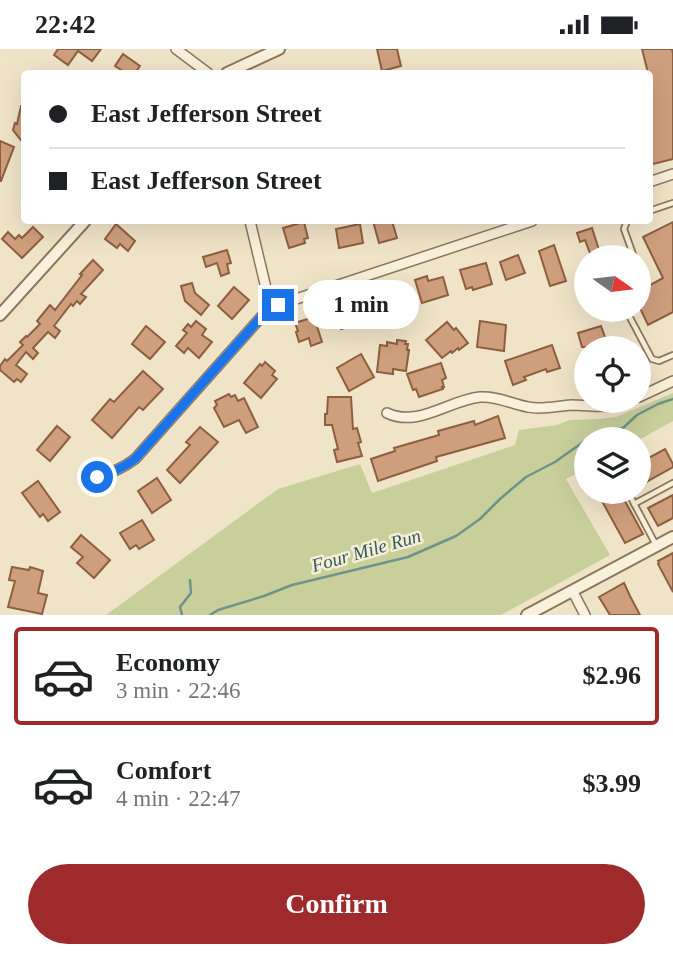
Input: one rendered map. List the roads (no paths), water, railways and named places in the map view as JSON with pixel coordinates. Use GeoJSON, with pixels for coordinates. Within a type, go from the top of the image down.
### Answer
{"type":"FeatureCollection","features":[{"type":"Feature","properties":{"kind":"street"},"geometry":{"type":"LineString","coordinates":[[176,49],[204,70]]}},
{"type":"Feature","properties":{"kind":"street"},"geometry":{"type":"LineString","coordinates":[[234,70],[279,49]]}},
{"type":"Feature","properties":{"kind":"street"},"geometry":{"type":"LineString","coordinates":[[653,180],[673,174]]}},
{"type":"Feature","properties":{"kind":"street"},"geometry":{"type":"LineString","coordinates":[[0,315],[82,224]]}},
{"type":"Feature","properties":{"kind":"street"},"geometry":{"type":"LineString","coordinates":[[251,224],[271,309]]}},
{"type":"Feature","properties":{"kind":"street"},"geometry":{"type":"LineString","coordinates":[[97,477],[125,467],[135,459],[271,309],[523,224]]}},
{"type":"Feature","properties":{"kind":"street"},"geometry":{"type":"LineString","coordinates":[[651,391],[673,381]]}},
{"type":"Feature","properties":{"kind":"street"},"geometry":{"type":"LineString","coordinates":[[387,414],[410,418],[478,398],[497,398],[535,408],[574,405]]}},
{"type":"Feature","properties":{"kind":"street"},"geometry":{"type":"LineString","coordinates":[[527,615],[673,537]]}},
{"type":"Feature","properties":{"kind":"street"},"geometry":{"type":"LineString","coordinates":[[573,591],[585,615]]}},
{"type":"Feature","properties":{"kind":"lane"},"geometry":{"type":"LineString","coordinates":[[653,210],[673,203]]}},
{"type":"Feature","properties":{"kind":"lane"},"geometry":{"type":"LineString","coordinates":[[625,224],[624,229],[630,245]]}},
{"type":"Feature","properties":{"kind":"lane"},"geometry":{"type":"LineString","coordinates":[[632,322],[652,359],[659,361],[673,355]]}},
{"type":"Feature","properties":{"kind":"lane"},"geometry":{"type":"LineString","coordinates":[[651,494],[673,483]]}},
{"type":"Feature","properties":{"kind":"lane"},"geometry":{"type":"LineString","coordinates":[[635,504],[657,546]]}},
{"type":"Feature","properties":{"kind":"waterway","name":"Four Mile Run"},"geometry":{"type":"LineString","coordinates":[[624,427],[637,415],[673,399]]}},
{"type":"Feature","properties":{"kind":"waterway","name":"Four Mile Run"},"geometry":{"type":"LineString","coordinates":[[210,615],[292,585],[408,557],[456,536],[480,519],[526,477],[574,449]]}},
{"type":"Feature","properties":{"kind":"waterway"},"geometry":{"type":"LineString","coordinates":[[182,615],[180,607],[191,593],[190,580]]}}]}
